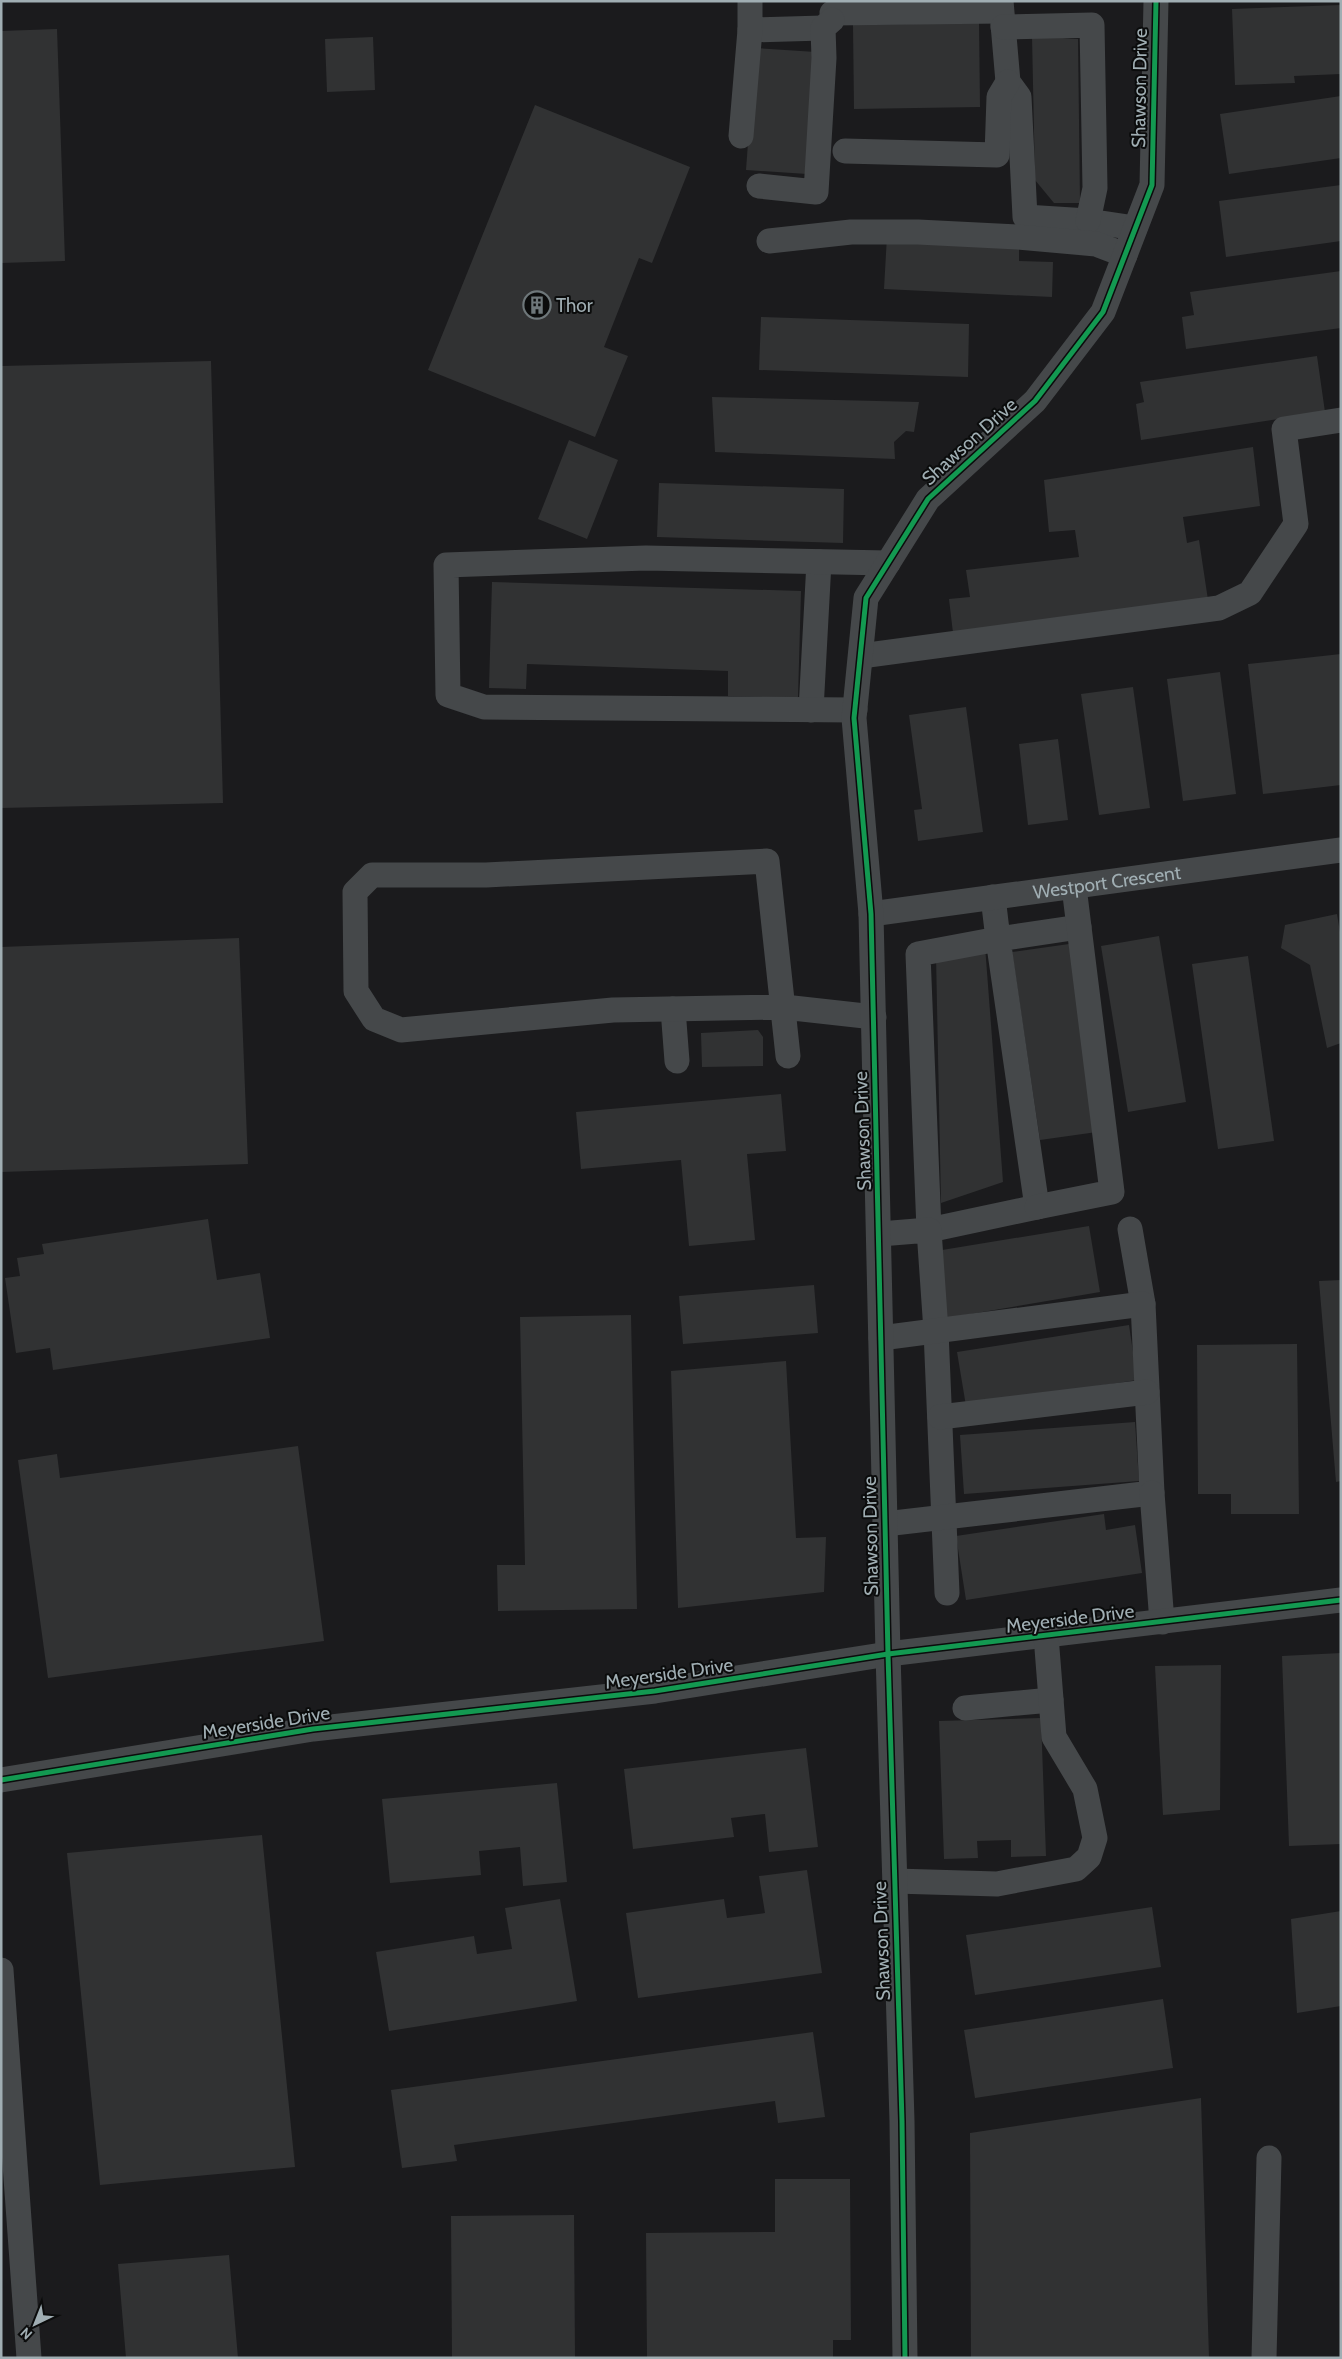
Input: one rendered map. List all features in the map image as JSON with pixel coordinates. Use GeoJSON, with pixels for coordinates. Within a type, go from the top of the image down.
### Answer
{"type":"FeatureCollection","features":[{"type":"Feature","properties":{"kind":"street"},"geometry":{"type":"LineString","coordinates":[[741,136],[750,30],[750,1]]}},
{"type":"Feature","properties":{"kind":"street","name":"Shawson Drive"},"geometry":{"type":"LineString","coordinates":[[905,2358],[902,2122],[888,1654],[880,1338],[880,1234],[871,914],[855,710],[866,598],[928,499],[1035,401],[1102,312],[1152,185],[1156,1]]}},
{"type":"Feature","properties":{"kind":"street"},"geometry":{"type":"LineString","coordinates":[[750,30],[830,15],[1002,13],[1092,25],[1095,188],[1088,221]]}},
{"type":"Feature","properties":{"kind":"street"},"geometry":{"type":"LineString","coordinates":[[1002,13],[1008,82],[1019,97],[1024,217],[1088,221],[1135,228]]}},
{"type":"Feature","properties":{"kind":"street"},"geometry":{"type":"LineString","coordinates":[[830,15],[840,34],[838,108]]}},
{"type":"Feature","properties":{"kind":"street"},"geometry":{"type":"LineString","coordinates":[[758,186],[816,192],[824,58],[830,15]]}},
{"type":"Feature","properties":{"kind":"street"},"geometry":{"type":"LineString","coordinates":[[845,151],[997,156],[999,97],[1008,82]]}},
{"type":"Feature","properties":{"kind":"street"},"geometry":{"type":"LineString","coordinates":[[769,241],[851,232],[918,232],[1096,244],[1125,254]]}},
{"type":"Feature","properties":{"kind":"street"},"geometry":{"type":"LineString","coordinates":[[861,656],[1219,608],[1250,592],[1296,524],[1284,429],[1341,420]]}},
{"type":"Feature","properties":{"kind":"street"},"geometry":{"type":"LineString","coordinates":[[855,710],[484,707],[448,695],[446,565],[646,558],[888,563]]}},
{"type":"Feature","properties":{"kind":"street"},"geometry":{"type":"LineString","coordinates":[[811,710],[819,562]]}},
{"type":"Feature","properties":{"kind":"street","name":"Westport Crescent"},"geometry":{"type":"LineString","coordinates":[[871,914],[1341,850]]}},
{"type":"Feature","properties":{"kind":"street"},"geometry":{"type":"LineString","coordinates":[[788,1056],[784,1007],[767,861],[486,875],[372,875],[355,892],[356,991],[374,1019],[401,1030],[613,1010],[784,1007],[874,1017]]}},
{"type":"Feature","properties":{"kind":"street"},"geometry":{"type":"LineString","coordinates":[[880,1234],[929,1230],[1112,1192],[1074,886]]}},
{"type":"Feature","properties":{"kind":"street"},"geometry":{"type":"LineString","coordinates":[[993,897],[1037,1207]]}},
{"type":"Feature","properties":{"kind":"street"},"geometry":{"type":"LineString","coordinates":[[947,1593],[942,1517],[940,1417],[929,1230],[918,954],[998,939],[1079,927]]}},
{"type":"Feature","properties":{"kind":"street"},"geometry":{"type":"LineString","coordinates":[[673,1009],[677,1061]]}},
{"type":"Feature","properties":{"kind":"street"},"geometry":{"type":"LineString","coordinates":[[1130,1229],[1143,1304],[1152,1493],[1162,1622]]}},
{"type":"Feature","properties":{"kind":"street"},"geometry":{"type":"LineString","coordinates":[[880,1338],[1143,1304]]}},
{"type":"Feature","properties":{"kind":"street"},"geometry":{"type":"LineString","coordinates":[[940,1417],[1147,1392]]}},
{"type":"Feature","properties":{"kind":"street"},"geometry":{"type":"LineString","coordinates":[[885,1524],[1152,1493]]}},
{"type":"Feature","properties":{"kind":"street","name":"Meyerside Drive"},"geometry":{"type":"LineString","coordinates":[[1,1780],[313,1729],[674,1688],[888,1654],[1341,1600]]}},
{"type":"Feature","properties":{"kind":"street"},"geometry":{"type":"LineString","coordinates":[[894,1881],[997,1884],[1076,1869],[1089,1856],[1095,1838],[1085,1789],[1054,1737],[1046,1636]]}},
{"type":"Feature","properties":{"kind":"street"},"geometry":{"type":"LineString","coordinates":[[964,1708],[1051,1700]]}},
{"type":"Feature","properties":{"kind":"street"},"geometry":{"type":"LineString","coordinates":[[1,1970],[29,2358]]}},
{"type":"Feature","properties":{"kind":"street"},"geometry":{"type":"LineString","coordinates":[[1264,2358],[1269,2158]]}},
{"type":"Feature","properties":{"kind":"shaded area"},"geometry":{"type":"Polygon","coordinates":[[[1,1],[1341,1],[1341,2358],[1,2358],[1,1]]]}},
{"type":"Feature","properties":{"kind":"building"},"geometry":{"type":"Polygon","coordinates":[[[1341,5],[1341,74],[1294,76],[1295,83],[1235,85],[1232,9],[1341,5]]]}},
{"type":"Feature","properties":{"kind":"building"},"geometry":{"type":"Polygon","coordinates":[[[979,23],[980,107],[854,109],[853,25],[979,23]]]}},
{"type":"Feature","properties":{"kind":"building"},"geometry":{"type":"Polygon","coordinates":[[[57,29],[65,261],[1,263],[1,31],[57,29]]]}},
{"type":"Feature","properties":{"kind":"building"},"geometry":{"type":"Polygon","coordinates":[[[1032,36],[1078,39],[1080,203],[1054,203],[1035,180],[1032,36]]]}},
{"type":"Feature","properties":{"kind":"building"},"geometry":{"type":"Polygon","coordinates":[[[373,37],[375,90],[327,92],[325,39],[373,37]]]}},
{"type":"Feature","properties":{"kind":"building"},"geometry":{"type":"Polygon","coordinates":[[[755,48],[816,52],[807,174],[746,170],[755,48]]]}},
{"type":"Feature","properties":{"kind":"building"},"geometry":{"type":"Polygon","coordinates":[[[1341,96],[1341,158],[1229,174],[1220,114],[1341,96]]]}},
{"type":"Feature","properties":{"kind":"building","name":"Thor"},"geometry":{"type":"Polygon","coordinates":[[[535,105],[690,167],[652,263],[639,258],[604,347],[628,356],[595,437],[428,370],[535,105]]]}},
{"type":"Feature","properties":{"kind":"building"},"geometry":{"type":"Polygon","coordinates":[[[1341,185],[1341,241],[1226,257],[1219,201],[1341,185]]]}},
{"type":"Feature","properties":{"kind":"building"},"geometry":{"type":"Polygon","coordinates":[[[887,236],[1019,242],[1019,261],[1053,262],[1052,297],[884,289],[887,236]]]}},
{"type":"Feature","properties":{"kind":"building"},"geometry":{"type":"Polygon","coordinates":[[[1341,271],[1341,328],[1186,349],[1182,317],[1194,315],[1190,292],[1341,271]]]}},
{"type":"Feature","properties":{"kind":"building"},"geometry":{"type":"Polygon","coordinates":[[[761,317],[969,324],[968,377],[759,370],[761,317]]]}},
{"type":"Feature","properties":{"kind":"building"},"geometry":{"type":"Polygon","coordinates":[[[1317,356],[1325,412],[1141,440],[1136,404],[1144,402],[1140,382],[1317,356]]]}},
{"type":"Feature","properties":{"kind":"building"},"geometry":{"type":"Polygon","coordinates":[[[211,361],[223,803],[1,808],[1,366],[211,361]]]}},
{"type":"Feature","properties":{"kind":"building"},"geometry":{"type":"Polygon","coordinates":[[[712,397],[919,402],[914,432],[906,431],[894,442],[895,459],[715,452],[712,397]]]}},
{"type":"Feature","properties":{"kind":"building"},"geometry":{"type":"Polygon","coordinates":[[[569,440],[618,460],[587,539],[538,519],[569,440]]]}},
{"type":"Feature","properties":{"kind":"building"},"geometry":{"type":"Polygon","coordinates":[[[1253,447],[1260,506],[1183,517],[1187,543],[1199,540],[1208,600],[953,633],[949,599],[970,597],[966,570],[1079,557],[1075,530],[1049,532],[1044,480],[1253,447]]]}},
{"type":"Feature","properties":{"kind":"building"},"geometry":{"type":"Polygon","coordinates":[[[659,483],[844,489],[843,543],[657,537],[659,483]]]}},
{"type":"Feature","properties":{"kind":"building"},"geometry":{"type":"Polygon","coordinates":[[[492,582],[801,591],[798,698],[728,696],[728,671],[527,664],[526,689],[489,688],[492,582]]]}},
{"type":"Feature","properties":{"kind":"building"},"geometry":{"type":"Polygon","coordinates":[[[1341,654],[1341,785],[1263,794],[1248,664],[1341,654]]]}},
{"type":"Feature","properties":{"kind":"building"},"geometry":{"type":"Polygon","coordinates":[[[1220,672],[1236,794],[1183,801],[1167,679],[1220,672]]]}},
{"type":"Feature","properties":{"kind":"building"},"geometry":{"type":"Polygon","coordinates":[[[1133,687],[1150,808],[1099,815],[1081,694],[1133,687]]]}},
{"type":"Feature","properties":{"kind":"building"},"geometry":{"type":"Polygon","coordinates":[[[966,707],[983,832],[918,841],[914,810],[922,809],[909,715],[966,707]]]}},
{"type":"Feature","properties":{"kind":"building"},"geometry":{"type":"Polygon","coordinates":[[[1058,739],[1068,820],[1028,825],[1019,744],[1058,739]]]}},
{"type":"Feature","properties":{"kind":"building"},"geometry":{"type":"Polygon","coordinates":[[[1337,914],[1341,938],[1341,1043],[1327,1048],[1310,965],[1281,948],[1285,925],[1337,914]]]}},
{"type":"Feature","properties":{"kind":"building"},"geometry":{"type":"Polygon","coordinates":[[[1159,936],[1186,1102],[1128,1112],[1101,946],[1159,936]]]}},
{"type":"Feature","properties":{"kind":"building"},"geometry":{"type":"Polygon","coordinates":[[[239,938],[248,1164],[1,1172],[1,947],[239,938]]]}},
{"type":"Feature","properties":{"kind":"building"},"geometry":{"type":"Polygon","coordinates":[[[1069,944],[1097,1132],[1040,1140],[1012,952],[1069,944]]]}},
{"type":"Feature","properties":{"kind":"building"},"geometry":{"type":"Polygon","coordinates":[[[985,946],[1003,1182],[941,1203],[936,955],[985,946]]]}},
{"type":"Feature","properties":{"kind":"building"},"geometry":{"type":"Polygon","coordinates":[[[1248,956],[1274,1141],[1218,1149],[1192,964],[1248,956]]]}},
{"type":"Feature","properties":{"kind":"building"},"geometry":{"type":"Polygon","coordinates":[[[758,1030],[763,1037],[763,1066],[702,1067],[701,1033],[758,1030]]]}},
{"type":"Feature","properties":{"kind":"building"},"geometry":{"type":"Polygon","coordinates":[[[781,1094],[786,1151],[747,1154],[755,1240],[689,1246],[681,1160],[581,1169],[576,1112],[781,1094]]]}},
{"type":"Feature","properties":{"kind":"building"},"geometry":{"type":"Polygon","coordinates":[[[208,1219],[217,1280],[260,1273],[270,1338],[53,1370],[50,1348],[16,1353],[5,1278],[20,1276],[17,1258],[44,1254],[42,1244],[208,1219]]]}},
{"type":"Feature","properties":{"kind":"building"},"geometry":{"type":"Polygon","coordinates":[[[1089,1226],[1100,1292],[947,1318],[936,1251],[1089,1226]]]}},
{"type":"Feature","properties":{"kind":"building"},"geometry":{"type":"Polygon","coordinates":[[[1341,1280],[1341,1481],[1336,1482],[1319,1281],[1341,1280]]]}},
{"type":"Feature","properties":{"kind":"building"},"geometry":{"type":"Polygon","coordinates":[[[814,1285],[818,1333],[683,1344],[679,1296],[814,1285]]]}},
{"type":"Feature","properties":{"kind":"building"},"geometry":{"type":"Polygon","coordinates":[[[631,1315],[637,1609],[498,1611],[497,1565],[525,1565],[520,1317],[631,1315]]]}},
{"type":"Feature","properties":{"kind":"building"},"geometry":{"type":"Polygon","coordinates":[[[1129,1325],[1137,1380],[966,1406],[957,1352],[1129,1325]]]}},
{"type":"Feature","properties":{"kind":"building"},"geometry":{"type":"Polygon","coordinates":[[[1297,1344],[1299,1514],[1231,1514],[1231,1494],[1198,1494],[1197,1345],[1297,1344]]]}},
{"type":"Feature","properties":{"kind":"building"},"geometry":{"type":"Polygon","coordinates":[[[786,1361],[796,1538],[826,1537],[824,1592],[678,1608],[671,1371],[786,1361]]]}},
{"type":"Feature","properties":{"kind":"building"},"geometry":{"type":"Polygon","coordinates":[[[1135,1422],[1139,1481],[964,1494],[960,1435],[1135,1422]]]}},
{"type":"Feature","properties":{"kind":"building"},"geometry":{"type":"Polygon","coordinates":[[[298,1446],[324,1641],[48,1678],[18,1460],[57,1454],[60,1478],[298,1446]]]}},
{"type":"Feature","properties":{"kind":"building"},"geometry":{"type":"Polygon","coordinates":[[[1104,1514],[1106,1530],[1135,1525],[1142,1573],[966,1600],[956,1536],[1104,1514]]]}},
{"type":"Feature","properties":{"kind":"building"},"geometry":{"type":"Polygon","coordinates":[[[1341,1653],[1341,1844],[1289,1846],[1282,1656],[1341,1653]]]}},
{"type":"Feature","properties":{"kind":"building"},"geometry":{"type":"Polygon","coordinates":[[[1221,1665],[1220,1810],[1163,1815],[1155,1666],[1221,1665]]]}},
{"type":"Feature","properties":{"kind":"building"},"geometry":{"type":"Polygon","coordinates":[[[1041,1718],[1046,1856],[1011,1857],[1011,1840],[977,1841],[978,1858],[944,1859],[939,1721],[1041,1718]]]}},
{"type":"Feature","properties":{"kind":"building"},"geometry":{"type":"Polygon","coordinates":[[[806,1748],[818,1847],[769,1852],[765,1814],[731,1818],[734,1837],[633,1849],[624,1769],[806,1748]]]}},
{"type":"Feature","properties":{"kind":"building"},"geometry":{"type":"Polygon","coordinates":[[[557,1783],[567,1882],[523,1886],[520,1847],[479,1851],[481,1875],[390,1883],[382,1799],[557,1783]]]}},
{"type":"Feature","properties":{"kind":"building"},"geometry":{"type":"Polygon","coordinates":[[[262,1835],[295,2167],[100,2185],[67,1853],[262,1835]]]}},
{"type":"Feature","properties":{"kind":"building"},"geometry":{"type":"Polygon","coordinates":[[[807,1870],[822,1973],[638,1998],[626,1913],[724,1899],[727,1918],[765,1913],[759,1876],[807,1870]]]}},
{"type":"Feature","properties":{"kind":"building"},"geometry":{"type":"Polygon","coordinates":[[[560,1899],[577,2001],[389,2031],[376,1952],[474,1936],[477,1954],[512,1949],[505,1908],[560,1899]]]}},
{"type":"Feature","properties":{"kind":"building"},"geometry":{"type":"Polygon","coordinates":[[[1152,1907],[1161,1967],[975,1995],[966,1935],[1152,1907]]]}},
{"type":"Feature","properties":{"kind":"building"},"geometry":{"type":"Polygon","coordinates":[[[1341,1911],[1341,2006],[1297,2013],[1291,1919],[1341,1911]]]}},
{"type":"Feature","properties":{"kind":"building"},"geometry":{"type":"Polygon","coordinates":[[[1163,1999],[1173,2068],[975,2098],[964,2030],[1163,1999]]]}},
{"type":"Feature","properties":{"kind":"building"},"geometry":{"type":"Polygon","coordinates":[[[813,2032],[825,2117],[778,2123],[775,2101],[454,2145],[457,2161],[402,2168],[391,2090],[813,2032]]]}},
{"type":"Feature","properties":{"kind":"building"},"geometry":{"type":"Polygon","coordinates":[[[1201,2098],[1209,2358],[971,2358],[970,2133],[1201,2098]]]}},
{"type":"Feature","properties":{"kind":"building"},"geometry":{"type":"Polygon","coordinates":[[[775,2179],[850,2179],[851,2340],[833,2340],[833,2358],[647,2358],[646,2233],[775,2232],[775,2179]]]}},
{"type":"Feature","properties":{"kind":"building"},"geometry":{"type":"Polygon","coordinates":[[[574,2215],[575,2358],[452,2358],[451,2216],[574,2215]]]}},
{"type":"Feature","properties":{"kind":"building"},"geometry":{"type":"Polygon","coordinates":[[[229,2255],[238,2358],[126,2358],[118,2264],[229,2255]]]}},
{"type":"Feature","properties":{"kind":"cycle path"},"geometry":{"type":"LineString","coordinates":[[905,2358],[902,2121],[888,1654],[871,914],[854,718],[866,598],[928,499],[1035,401],[1103,312],[1152,185],[1156,1]]}},
{"type":"Feature","properties":{"kind":"cycle path"},"geometry":{"type":"LineString","coordinates":[[1,1780],[313,1729],[655,1691],[888,1654],[1341,1600]]}},
{"type":"Feature","properties":{"kind":"place","name":"Thor"},"geometry":{"type":"Point","coordinates":[537,305]}}]}
